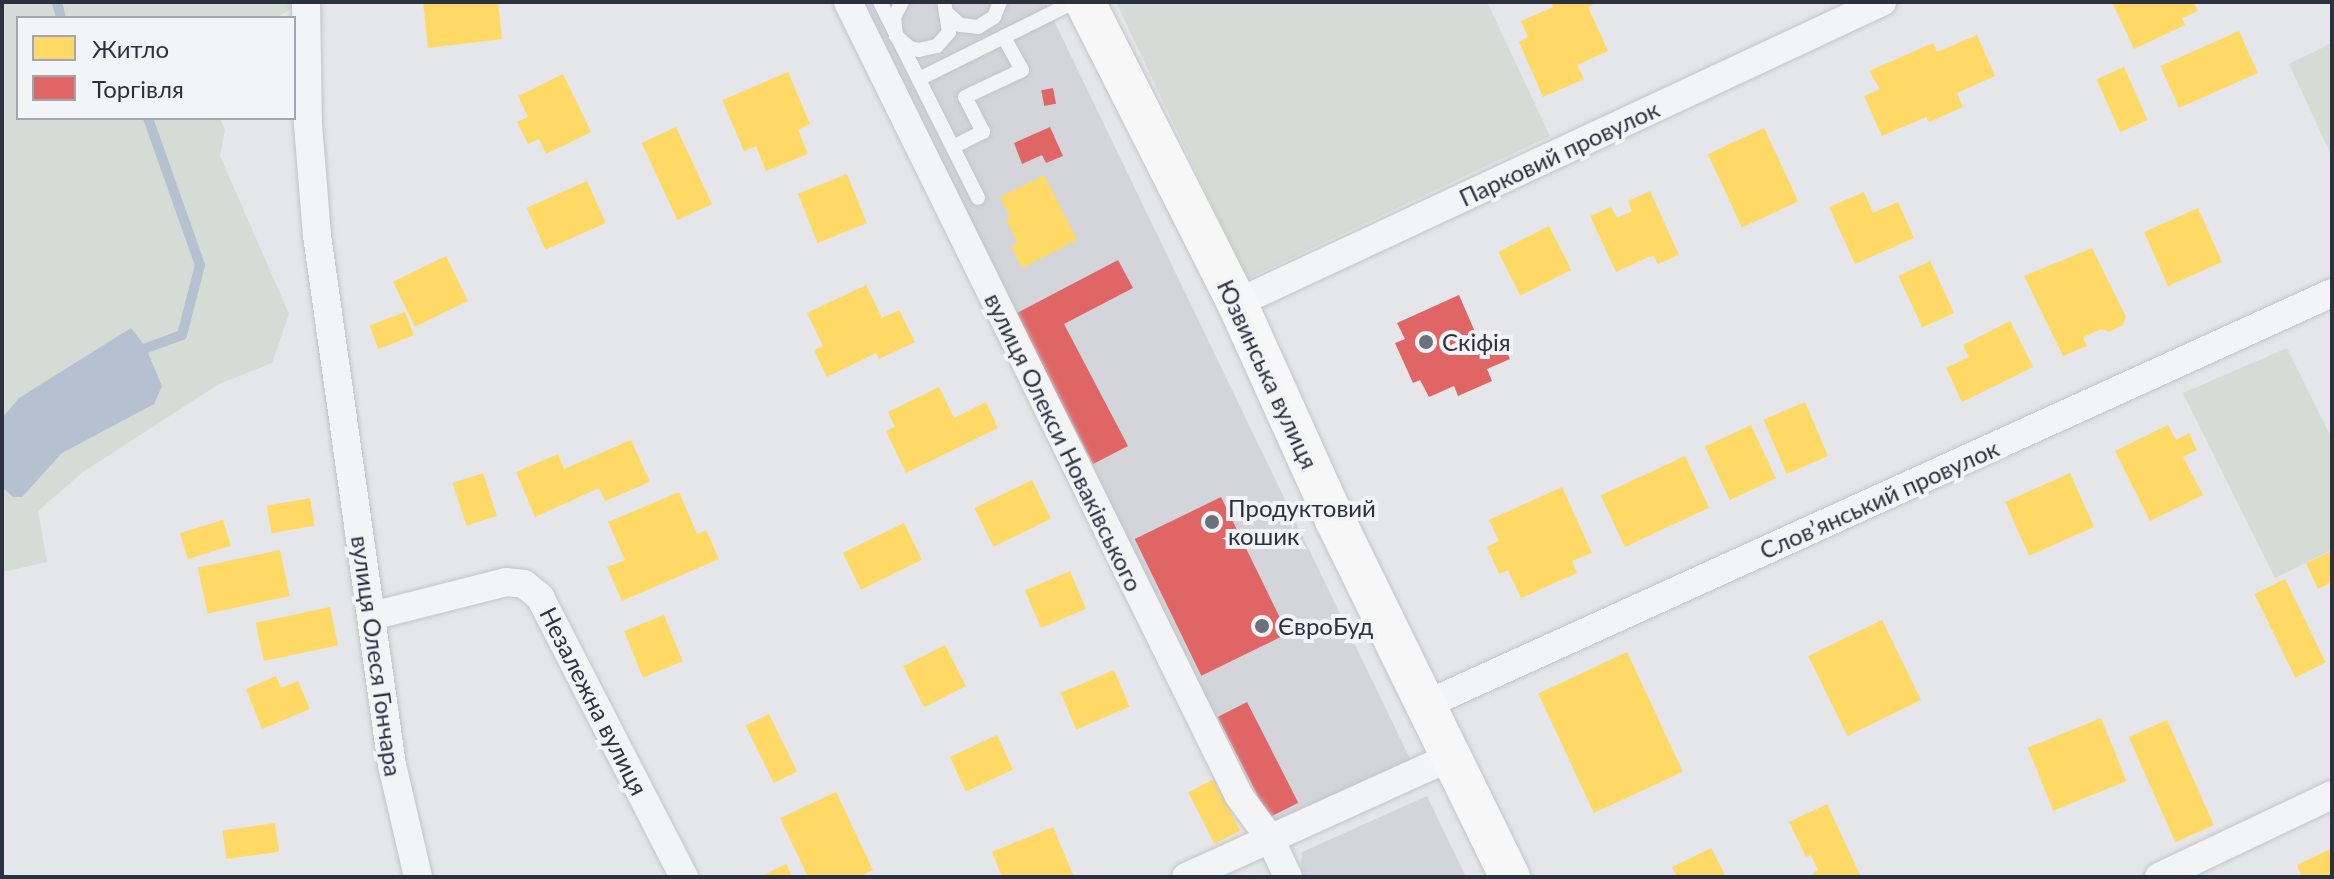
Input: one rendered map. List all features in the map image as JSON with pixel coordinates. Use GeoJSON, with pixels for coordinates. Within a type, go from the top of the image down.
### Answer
{"type":"FeatureCollection","features":[{"type":"Feature","properties":{"kind":"main road","name":"Юзвинська вулиця"},"geometry":{"type":"LineString","coordinates":[[1085,2],[1237,303],[1425,705],[1510,877]]}},
{"type":"Feature","properties":{"kind":"street","name":"вулиця Олеся Гончара"},"geometry":{"type":"LineString","coordinates":[[306,2],[308,124],[317,235],[399,810],[418,877]]}},
{"type":"Feature","properties":{"kind":"street","name":"вулиця Олекси Новаківського"},"geometry":{"type":"LineString","coordinates":[[848,2],[1239,796],[1270,838],[1288,877]]}},
{"type":"Feature","properties":{"kind":"street","name":"Парковий провулок"},"geometry":{"type":"LineString","coordinates":[[1237,303],[1882,2]]}},
{"type":"Feature","properties":{"kind":"street","name":"Словʼянський провулок"},"geometry":{"type":"LineString","coordinates":[[1425,705],[2332,293]]}},
{"type":"Feature","properties":{"kind":"street","name":"Незалежна вулиця"},"geometry":{"type":"LineString","coordinates":[[372,616],[506,582],[524,584],[540,597],[684,877]]}},
{"type":"Feature","properties":{"kind":"street"},"geometry":{"type":"LineString","coordinates":[[1186,877],[1451,757]]}},
{"type":"Feature","properties":{"kind":"street"},"geometry":{"type":"LineString","coordinates":[[2159,877],[2332,795]]}},
{"type":"Feature","properties":{"kind":"lane"},"geometry":{"type":"LineString","coordinates":[[880,2],[978,198]]}},
{"type":"Feature","properties":{"kind":"lane"},"geometry":{"type":"LineString","coordinates":[[902,2],[894,17],[896,36],[910,48],[928,50],[944,40],[949,32],[944,6]]}},
{"type":"Feature","properties":{"kind":"lane"},"geometry":{"type":"LineString","coordinates":[[944,6],[960,25],[978,27],[994,17],[1000,2]]}},
{"type":"Feature","properties":{"kind":"lane"},"geometry":{"type":"LineString","coordinates":[[919,79],[1074,2]]}},
{"type":"Feature","properties":{"kind":"lane"},"geometry":{"type":"LineString","coordinates":[[953,147],[983,132],[965,97],[1022,70],[1004,37]]}},
{"type":"Feature","properties":{"kind":"shaded area"},"geometry":{"type":"Polygon","coordinates":[[[2,2],[296,2],[295,7],[279,16],[16,16],[16,120],[221,120],[225,130],[220,156],[289,314],[272,363],[219,384],[83,472],[38,511],[47,562],[2,572],[2,2]]]}},
{"type":"Feature","properties":{"kind":"shaded area"},"geometry":{"type":"Polygon","coordinates":[[[855,2],[1045,2],[1413,765],[1273,829],[1243,791],[855,2]]]}},
{"type":"Feature","properties":{"kind":"shaded area"},"geometry":{"type":"Polygon","coordinates":[[[1116,2],[1487,2],[1550,136],[1247,279],[1116,2]]]}},
{"type":"Feature","properties":{"kind":"shaded area"},"geometry":{"type":"Polygon","coordinates":[[[2332,43],[2332,157],[2289,64],[2332,43]]]}},
{"type":"Feature","properties":{"kind":"shaded area"},"geometry":{"type":"Polygon","coordinates":[[[2287,348],[2332,439],[2332,550],[2275,578],[2183,393],[2287,348]]]}},
{"type":"Feature","properties":{"kind":"shaded area"},"geometry":{"type":"Polygon","coordinates":[[[1427,796],[1466,877],[1300,877],[1302,852],[1427,796]]]}},
{"type":"Feature","properties":{"kind":"water"},"geometry":{"type":"Polygon","coordinates":[[[131,328],[145,346],[162,386],[154,404],[62,453],[22,497],[13,497],[2,487],[2,418],[19,398],[131,328]]]}},
{"type":"Feature","properties":{"kind":"building: Житло"},"geometry":{"type":"Polygon","coordinates":[[[423,2],[498,2],[502,39],[428,48],[423,2]]]}},
{"type":"Feature","properties":{"kind":"building: Житло"},"geometry":{"type":"Polygon","coordinates":[[[1551,2],[1591,2],[1593,5],[1588,7],[1608,51],[1577,65],[1584,79],[1543,97],[1519,42],[1528,37],[1521,21],[1553,7],[1551,2]]]}},
{"type":"Feature","properties":{"kind":"building: Житло"},"geometry":{"type":"Polygon","coordinates":[[[2112,2],[2193,2],[2198,11],[2182,18],[2185,25],[2134,49],[2112,2]]]}},
{"type":"Feature","properties":{"kind":"building: Житло"},"geometry":{"type":"Polygon","coordinates":[[[2239,31],[2258,73],[2179,108],[2160,66],[2239,31]]]}},
{"type":"Feature","properties":{"kind":"building: Житло"},"geometry":{"type":"Polygon","coordinates":[[[1977,35],[1995,76],[1957,93],[1963,107],[1929,122],[1926,117],[1882,136],[1864,96],[1880,89],[1869,71],[1933,43],[1937,52],[1977,35]]]}},
{"type":"Feature","properties":{"kind":"building: Житло"},"geometry":{"type":"Polygon","coordinates":[[[2124,67],[2148,120],[2120,132],[2097,79],[2124,67]]]}},
{"type":"Feature","properties":{"kind":"building: Житло"},"geometry":{"type":"Polygon","coordinates":[[[788,72],[810,124],[798,130],[808,154],[766,171],[756,146],[744,151],[722,100],[788,72]]]}},
{"type":"Feature","properties":{"kind":"building: Житло"},"geometry":{"type":"Polygon","coordinates":[[[563,74],[591,132],[546,154],[539,139],[528,144],[517,122],[528,117],[518,96],[563,74]]]}},
{"type":"Feature","properties":{"kind":"building: Житло"},"geometry":{"type":"Polygon","coordinates":[[[676,127],[712,204],[677,220],[642,143],[676,127]]]}},
{"type":"Feature","properties":{"kind":"building: Житло"},"geometry":{"type":"Polygon","coordinates":[[[1764,128],[1798,201],[1742,228],[1708,154],[1764,128]]]}},
{"type":"Feature","properties":{"kind":"building: Житло"},"geometry":{"type":"Polygon","coordinates":[[[847,174],[867,223],[818,243],[798,194],[847,174]]]}},
{"type":"Feature","properties":{"kind":"building: Житло"},"geometry":{"type":"Polygon","coordinates":[[[1044,175],[1077,240],[1022,268],[1011,246],[1018,243],[1006,220],[1010,217],[1000,197],[1044,175]]]}},
{"type":"Feature","properties":{"kind":"building: Житло"},"geometry":{"type":"Polygon","coordinates":[[[587,181],[606,223],[545,250],[527,208],[587,181]]]}},
{"type":"Feature","properties":{"kind":"building: Житло"},"geometry":{"type":"Polygon","coordinates":[[[1650,191],[1679,255],[1658,264],[1653,255],[1616,272],[1590,216],[1611,207],[1617,218],[1632,211],[1628,201],[1650,191]]]}},
{"type":"Feature","properties":{"kind":"building: Житло"},"geometry":{"type":"Polygon","coordinates":[[[1864,192],[1873,213],[1898,202],[1914,238],[1855,264],[1829,207],[1864,192]]]}},
{"type":"Feature","properties":{"kind":"building: Житло"},"geometry":{"type":"Polygon","coordinates":[[[2198,208],[2222,262],[2168,286],[2144,232],[2198,208]]]}},
{"type":"Feature","properties":{"kind":"building: Житло"},"geometry":{"type":"Polygon","coordinates":[[[1549,226],[1571,270],[1520,296],[1498,252],[1549,226]]]}},
{"type":"Feature","properties":{"kind":"building: Житло"},"geometry":{"type":"Polygon","coordinates":[[[2092,248],[2126,317],[2123,325],[2109,332],[2102,329],[2083,337],[2087,346],[2063,356],[2024,276],[2092,248]]]}},
{"type":"Feature","properties":{"kind":"building: Житло"},"geometry":{"type":"Polygon","coordinates":[[[446,256],[468,301],[415,327],[393,282],[446,256]]]}},
{"type":"Feature","properties":{"kind":"building: Житло"},"geometry":{"type":"Polygon","coordinates":[[[1930,261],[1954,313],[1922,327],[1898,276],[1930,261]]]}},
{"type":"Feature","properties":{"kind":"building: Житло"},"geometry":{"type":"Polygon","coordinates":[[[866,285],[882,318],[899,310],[915,342],[879,359],[876,353],[827,377],[814,350],[823,346],[807,313],[866,285]]]}},
{"type":"Feature","properties":{"kind":"building: Житло"},"geometry":{"type":"Polygon","coordinates":[[[405,312],[414,335],[378,349],[370,326],[405,312]]]}},
{"type":"Feature","properties":{"kind":"building: Житло"},"geometry":{"type":"Polygon","coordinates":[[[2010,321],[2033,367],[1962,402],[1946,368],[1969,357],[1963,345],[2010,321]]]}},
{"type":"Feature","properties":{"kind":"building: Житло"},"geometry":{"type":"Polygon","coordinates":[[[939,387],[954,418],[986,402],[998,428],[906,473],[886,431],[895,427],[888,412],[939,387]]]}},
{"type":"Feature","properties":{"kind":"building: Житло"},"geometry":{"type":"Polygon","coordinates":[[[1805,402],[1828,456],[1787,474],[1764,420],[1805,402]]]}},
{"type":"Feature","properties":{"kind":"building: Житло"},"geometry":{"type":"Polygon","coordinates":[[[1751,425],[1776,478],[1730,500],[1705,447],[1751,425]]]}},
{"type":"Feature","properties":{"kind":"building: Житло"},"geometry":{"type":"Polygon","coordinates":[[[2168,425],[2176,440],[2189,433],[2197,450],[2183,457],[2203,495],[2150,521],[2115,451],[2168,425]]]}},
{"type":"Feature","properties":{"kind":"building: Житло"},"geometry":{"type":"Polygon","coordinates":[[[631,440],[650,482],[605,501],[599,488],[535,517],[516,472],[558,454],[564,469],[631,440]]]}},
{"type":"Feature","properties":{"kind":"building: Житло"},"geometry":{"type":"Polygon","coordinates":[[[1685,456],[1709,508],[1625,547],[1601,495],[1685,456]]]}},
{"type":"Feature","properties":{"kind":"building: Житло"},"geometry":{"type":"Polygon","coordinates":[[[483,473],[497,516],[466,526],[453,483],[483,473]]]}},
{"type":"Feature","properties":{"kind":"building: Житло"},"geometry":{"type":"Polygon","coordinates":[[[2070,473],[2094,527],[2029,556],[2005,502],[2070,473]]]}},
{"type":"Feature","properties":{"kind":"building: Житло"},"geometry":{"type":"Polygon","coordinates":[[[1032,480],[1051,519],[993,547],[974,508],[1032,480]]]}},
{"type":"Feature","properties":{"kind":"building: Житло"},"geometry":{"type":"Polygon","coordinates":[[[1562,487],[1592,553],[1572,561],[1577,573],[1521,598],[1508,570],[1499,574],[1487,547],[1499,541],[1489,520],[1562,487]]]}},
{"type":"Feature","properties":{"kind":"building: Житло"},"geometry":{"type":"Polygon","coordinates":[[[679,492],[697,534],[706,530],[719,559],[622,601],[607,567],[625,560],[608,522],[679,492]]]}},
{"type":"Feature","properties":{"kind":"building: Житло"},"geometry":{"type":"Polygon","coordinates":[[[310,498],[315,526],[272,533],[267,506],[310,498]]]}},
{"type":"Feature","properties":{"kind":"building: Житло"},"geometry":{"type":"Polygon","coordinates":[[[223,520],[231,546],[188,559],[180,533],[223,520]]]}},
{"type":"Feature","properties":{"kind":"building: Житло"},"geometry":{"type":"Polygon","coordinates":[[[904,523],[922,560],[861,590],[843,553],[904,523]]]}},
{"type":"Feature","properties":{"kind":"building: Житло"},"geometry":{"type":"Polygon","coordinates":[[[280,550],[290,596],[208,613],[198,567],[280,550]]]}},
{"type":"Feature","properties":{"kind":"building: Житло"},"geometry":{"type":"Polygon","coordinates":[[[2332,551],[2332,582],[2318,589],[2306,563],[2332,551]]]}},
{"type":"Feature","properties":{"kind":"building: Житло"},"geometry":{"type":"Polygon","coordinates":[[[1070,571],[1086,609],[1041,628],[1025,590],[1070,571]]]}},
{"type":"Feature","properties":{"kind":"building: Житло"},"geometry":{"type":"Polygon","coordinates":[[[2285,579],[2326,663],[2295,677],[2254,594],[2285,579]]]}},
{"type":"Feature","properties":{"kind":"building: Житло"},"geometry":{"type":"Polygon","coordinates":[[[330,607],[338,645],[264,661],[256,623],[330,607]]]}},
{"type":"Feature","properties":{"kind":"building: Житло"},"geometry":{"type":"Polygon","coordinates":[[[664,615],[683,661],[643,677],[624,631],[664,615]]]}},
{"type":"Feature","properties":{"kind":"building: Житло"},"geometry":{"type":"Polygon","coordinates":[[[1882,620],[1921,700],[1847,736],[1808,656],[1882,620]]]}},
{"type":"Feature","properties":{"kind":"building: Житло"},"geometry":{"type":"Polygon","coordinates":[[[945,645],[966,686],[924,707],[903,666],[945,645]]]}},
{"type":"Feature","properties":{"kind":"building: Житло"},"geometry":{"type":"Polygon","coordinates":[[[1627,652],[1683,772],[1594,813],[1538,693],[1627,652]]]}},
{"type":"Feature","properties":{"kind":"building: Житло"},"geometry":{"type":"Polygon","coordinates":[[[1114,670],[1130,707],[1076,729],[1061,693],[1114,670]]]}},
{"type":"Feature","properties":{"kind":"building: Житло"},"geometry":{"type":"Polygon","coordinates":[[[276,676],[281,688],[298,681],[310,709],[262,729],[246,689],[276,676]]]}},
{"type":"Feature","properties":{"kind":"building: Житло"},"geometry":{"type":"Polygon","coordinates":[[[769,714],[797,772],[774,783],[746,725],[769,714]]]}},
{"type":"Feature","properties":{"kind":"building: Житло"},"geometry":{"type":"Polygon","coordinates":[[[2101,718],[2126,781],[2053,811],[2028,748],[2101,718]]]}},
{"type":"Feature","properties":{"kind":"building: Житло"},"geometry":{"type":"Polygon","coordinates":[[[2167,720],[2214,825],[2175,842],[2129,737],[2167,720]]]}},
{"type":"Feature","properties":{"kind":"building: Житло"},"geometry":{"type":"Polygon","coordinates":[[[997,735],[1013,769],[966,791],[950,757],[997,735]]]}},
{"type":"Feature","properties":{"kind":"building: Житло"},"geometry":{"type":"Polygon","coordinates":[[[1214,779],[1240,831],[1214,844],[1188,792],[1214,779]]]}},
{"type":"Feature","properties":{"kind":"building: Житло"},"geometry":{"type":"Polygon","coordinates":[[[836,792],[873,870],[859,877],[808,877],[780,818],[836,792]]]}},
{"type":"Feature","properties":{"kind":"building: Житло"},"geometry":{"type":"Polygon","coordinates":[[[1827,804],[1861,877],[1815,877],[1813,873],[1818,870],[1811,855],[1806,857],[1789,822],[1827,804]]]}},
{"type":"Feature","properties":{"kind":"building: Житло"},"geometry":{"type":"Polygon","coordinates":[[[275,823],[279,852],[227,859],[223,830],[275,823]]]}},
{"type":"Feature","properties":{"kind":"building: Житло"},"geometry":{"type":"Polygon","coordinates":[[[1053,827],[1074,877],[1002,877],[992,852],[1053,827]]]}},
{"type":"Feature","properties":{"kind":"building: Житло"},"geometry":{"type":"Polygon","coordinates":[[[1711,848],[1726,877],[1677,877],[1672,867],[1711,848]]]}},
{"type":"Feature","properties":{"kind":"building: Житло"},"geometry":{"type":"Polygon","coordinates":[[[2332,848],[2332,877],[2302,877],[2297,865],[2332,848]]]}},
{"type":"Feature","properties":{"kind":"building: Житло"},"geometry":{"type":"Polygon","coordinates":[[[786,864],[793,877],[760,877],[786,864]]]}},
{"type":"Feature","properties":{"kind":"building: Торгівля"},"geometry":{"type":"Polygon","coordinates":[[[1053,88],[1056,104],[1044,106],[1041,90],[1053,88]]]}},
{"type":"Feature","properties":{"kind":"building: Торгівля"},"geometry":{"type":"Polygon","coordinates":[[[1050,127],[1063,156],[1046,163],[1042,155],[1022,164],[1014,143],[1050,127]]]}},
{"type":"Feature","properties":{"kind":"building: Торгівля"},"geometry":{"type":"Polygon","coordinates":[[[1118,260],[1133,288],[1064,324],[1128,446],[1093,464],[1015,314],[1118,260]]]}},
{"type":"Feature","properties":{"kind":"building: Торгівля"},"geometry":{"type":"Polygon","coordinates":[[[1459,295],[1479,341],[1498,333],[1510,359],[1487,369],[1492,381],[1458,396],[1454,386],[1429,397],[1420,380],[1413,383],[1395,343],[1405,339],[1397,323],[1459,295]]]}},
{"type":"Feature","properties":{"kind":"building: Торгівля"},"geometry":{"type":"Polygon","coordinates":[[[1221,497],[1288,634],[1201,676],[1135,539],[1221,497]]]}},
{"type":"Feature","properties":{"kind":"building: Торгівля"},"geometry":{"type":"Polygon","coordinates":[[[1247,702],[1298,803],[1269,818],[1218,717],[1247,702]]]}},
{"type":"Feature","properties":{"kind":"waterway"},"geometry":{"type":"LineString","coordinates":[[57,2],[60,16]]}},
{"type":"Feature","properties":{"kind":"waterway"},"geometry":{"type":"LineString","coordinates":[[135,352],[182,335],[200,265],[149,120]]}},
{"type":"Feature","properties":{"kind":"place","name":"Скіфія"},"geometry":{"type":"Point","coordinates":[1426,342]}},
{"type":"Feature","properties":{"kind":"place","name":"Продуктовий кошик"},"geometry":{"type":"Point","coordinates":[1212,522]}},
{"type":"Feature","properties":{"kind":"place","name":"ЄвроБуд"},"geometry":{"type":"Point","coordinates":[1262,626]}}]}
